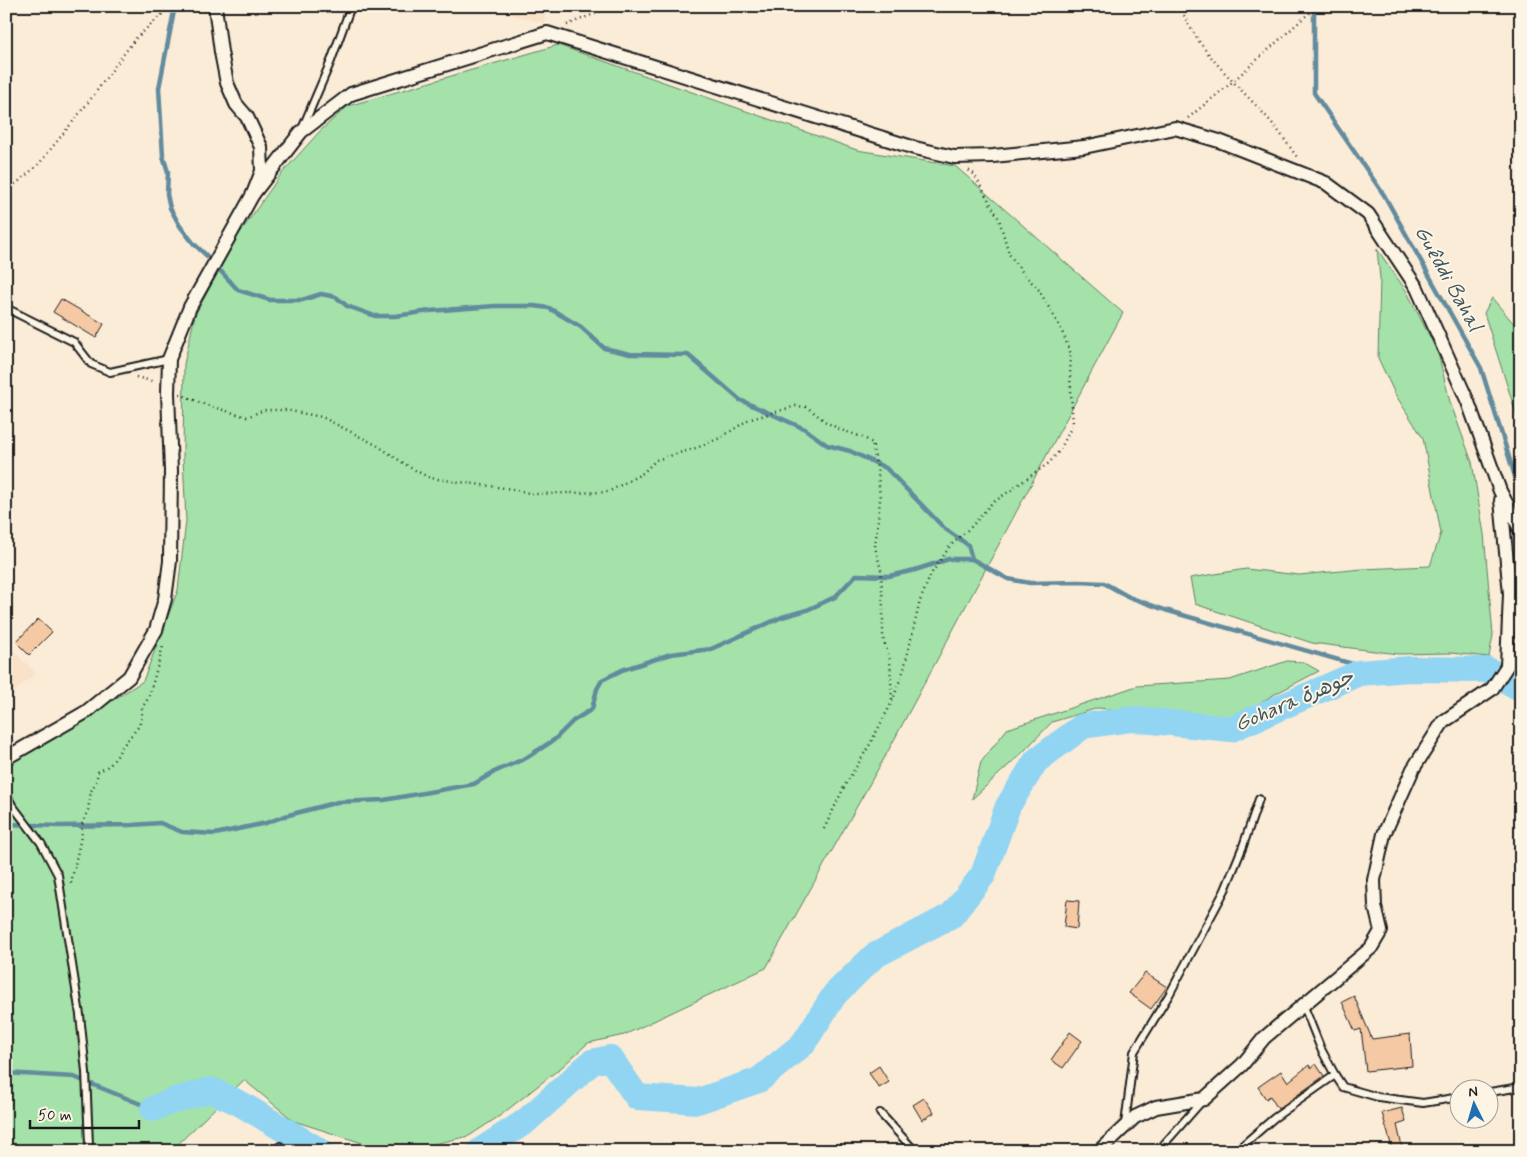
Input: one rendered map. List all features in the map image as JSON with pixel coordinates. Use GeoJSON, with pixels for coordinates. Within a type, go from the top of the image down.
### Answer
{"type":"FeatureCollection","features":[{"type":"Feature","properties":{"kind":"street"},"geometry":{"type":"LineString","coordinates":[[6,758],[86,712],[129,677],[156,630],[164,599],[170,561],[169,359],[190,307],[253,194],[262,170],[261,147],[247,117],[236,104],[227,83],[220,52],[215,6]]}},
{"type":"Feature","properties":{"kind":"street"},"geometry":{"type":"LineString","coordinates":[[253,194],[301,132],[351,94],[547,33],[915,148],[954,157],[994,156],[1084,147],[1175,128],[1219,141],[1326,183],[1368,214],[1417,288],[1468,402],[1500,491],[1521,531]]}},
{"type":"Feature","properties":{"kind":"street"},"geometry":{"type":"LineString","coordinates":[[1099,1151],[1136,1117],[1156,1107],[1204,1099],[1242,1065],[1264,1038],[1371,948],[1381,931],[1375,906],[1374,880],[1384,834],[1413,769],[1443,722],[1492,689],[1507,666],[1510,594],[1500,491]]}},
{"type":"Feature","properties":{"kind":"lane"},"geometry":{"type":"LineString","coordinates":[[301,132],[331,61],[351,6]]}},
{"type":"Feature","properties":{"kind":"lane"},"geometry":{"type":"LineString","coordinates":[[6,308],[74,342],[91,364],[110,372],[169,359]]}},
{"type":"Feature","properties":{"kind":"lane"},"geometry":{"type":"LineString","coordinates":[[6,794],[12,805],[41,843],[58,875],[80,1015],[86,1072],[90,1145],[88,1151]]}},
{"type":"Feature","properties":{"kind":"lane"},"geometry":{"type":"LineString","coordinates":[[1125,1128],[1134,1052],[1169,995],[1225,890],[1259,799]]}},
{"type":"Feature","properties":{"kind":"lane"},"geometry":{"type":"LineString","coordinates":[[1303,1004],[1320,1049],[1343,1087],[1378,1097],[1423,1103],[1450,1099]]}},
{"type":"Feature","properties":{"kind":"lane"},"geometry":{"type":"LineString","coordinates":[[1236,1151],[1274,1118],[1335,1075]]}},
{"type":"Feature","properties":{"kind":"lane"},"geometry":{"type":"LineString","coordinates":[[1500,1090],[1521,1087]]}},
{"type":"Feature","properties":{"kind":"lane"},"geometry":{"type":"LineString","coordinates":[[1158,1151],[1204,1099]]}},
{"type":"Feature","properties":{"kind":"lane"},"geometry":{"type":"LineString","coordinates":[[880,1113],[915,1151]]}},
{"type":"Feature","properties":{"kind":"path"},"geometry":{"type":"LineString","coordinates":[[6,189],[38,165],[88,104],[135,39],[171,6]]}},
{"type":"Feature","properties":{"kind":"path"},"geometry":{"type":"LineString","coordinates":[[547,33],[606,8],[619,6]]}},
{"type":"Feature","properties":{"kind":"path"},"geometry":{"type":"LineString","coordinates":[[629,6],[684,6]]}},
{"type":"Feature","properties":{"kind":"path"},"geometry":{"type":"LineString","coordinates":[[1180,6],[1186,21],[1210,56],[1272,124],[1301,162]]}},
{"type":"Feature","properties":{"kind":"path"},"geometry":{"type":"LineString","coordinates":[[1175,128],[1232,82],[1316,6]]}},
{"type":"Feature","properties":{"kind":"path"},"geometry":{"type":"LineString","coordinates":[[824,829],[844,785],[869,746],[892,702],[904,668],[920,601],[931,574],[950,546],[971,527],[991,504],[1049,463],[1060,450],[1073,424],[1070,377],[1071,354],[1061,329],[1039,290],[1009,254],[999,220],[974,174],[954,157]]}},
{"type":"Feature","properties":{"kind":"path"},"geometry":{"type":"LineString","coordinates":[[110,372],[146,379],[168,386],[206,406],[247,417],[264,410],[285,410],[322,417],[378,446],[430,478],[533,494],[608,492],[644,473],[656,460],[699,447],[720,438],[748,420],[796,406],[807,407],[841,430],[863,437],[872,443],[878,473],[880,500],[875,547],[880,570],[883,638],[890,660],[892,702]]}},
{"type":"Feature","properties":{"kind":"path"},"geometry":{"type":"LineString","coordinates":[[63,906],[71,883],[82,825],[98,772],[110,765],[135,732],[142,717],[142,708],[149,697],[164,640],[158,622]]}},
{"type":"Feature","properties":{"kind":"shaded area"},"geometry":{"type":"Polygon","coordinates":[[[498,6],[548,6],[544,23],[501,12],[498,6]]]}},
{"type":"Feature","properties":{"kind":"shaded area"},"geometry":{"type":"Polygon","coordinates":[[[6,644],[36,673],[6,699],[6,644]]]}},
{"type":"Feature","properties":{"kind":"green space"},"geometry":{"type":"Polygon","coordinates":[[[558,45],[857,150],[955,166],[1123,313],[887,753],[766,968],[624,1035],[588,1043],[563,1066],[501,1115],[469,1136],[403,1151],[387,1151],[294,1121],[244,1080],[171,1151],[6,1151],[6,764],[43,745],[143,681],[178,590],[186,521],[183,458],[184,364],[195,315],[237,237],[282,173],[321,130],[348,106],[558,45]]]}},
{"type":"Feature","properties":{"kind":"green space"},"geometry":{"type":"Polygon","coordinates":[[[1377,249],[1407,292],[1438,353],[1450,402],[1472,462],[1484,534],[1493,635],[1489,657],[1451,653],[1398,654],[1312,643],[1195,604],[1190,578],[1246,569],[1299,575],[1362,569],[1430,566],[1441,533],[1423,438],[1395,394],[1378,358],[1380,278],[1377,249]]]}},
{"type":"Feature","properties":{"kind":"green space"},"geometry":{"type":"Polygon","coordinates":[[[1492,298],[1521,332],[1521,441],[1515,410],[1484,313],[1492,298]]]}},
{"type":"Feature","properties":{"kind":"green space"},"geometry":{"type":"Polygon","coordinates":[[[1287,661],[1303,662],[1319,671],[1230,721],[1098,708],[1052,722],[1023,752],[972,799],[981,762],[1007,729],[1137,686],[1230,680],[1287,661]]]}},
{"type":"Feature","properties":{"kind":"building"},"geometry":{"type":"Polygon","coordinates":[[[61,299],[104,324],[96,338],[53,312],[61,299]]]}},
{"type":"Feature","properties":{"kind":"building"},"geometry":{"type":"Polygon","coordinates":[[[38,619],[52,632],[29,655],[16,642],[38,619]]]}},
{"type":"Feature","properties":{"kind":"building"},"geometry":{"type":"Polygon","coordinates":[[[1067,900],[1079,901],[1077,929],[1064,927],[1067,900]]]}},
{"type":"Feature","properties":{"kind":"building"},"geometry":{"type":"Polygon","coordinates":[[[1145,973],[1167,987],[1151,1009],[1129,993],[1145,973]]]}},
{"type":"Feature","properties":{"kind":"building"},"geometry":{"type":"Polygon","coordinates":[[[1354,996],[1372,1039],[1410,1034],[1412,1066],[1366,1071],[1361,1029],[1355,1031],[1342,1002],[1354,996]]]}},
{"type":"Feature","properties":{"kind":"building"},"geometry":{"type":"Polygon","coordinates":[[[1070,1032],[1082,1041],[1063,1068],[1051,1060],[1070,1032]]]}},
{"type":"Feature","properties":{"kind":"building"},"geometry":{"type":"Polygon","coordinates":[[[1316,1064],[1324,1076],[1278,1109],[1270,1096],[1266,1099],[1258,1087],[1281,1071],[1288,1082],[1309,1065],[1311,1068],[1316,1064]]]}},
{"type":"Feature","properties":{"kind":"building"},"geometry":{"type":"Polygon","coordinates":[[[879,1066],[889,1082],[879,1088],[869,1073],[879,1066]]]}},
{"type":"Feature","properties":{"kind":"building"},"geometry":{"type":"Polygon","coordinates":[[[924,1098],[934,1113],[922,1120],[913,1105],[924,1098]]]}},
{"type":"Feature","properties":{"kind":"building"},"geometry":{"type":"Polygon","coordinates":[[[1402,1108],[1406,1122],[1397,1125],[1403,1151],[1393,1151],[1382,1113],[1402,1108]]]}},
{"type":"Feature","properties":{"kind":"waterway"},"geometry":{"type":"LineString","coordinates":[[175,6],[159,88],[163,156],[168,172],[167,194],[170,208],[180,226],[194,244],[238,290],[270,300],[302,300],[321,294],[336,297],[347,306],[375,316],[395,316],[495,306],[549,308],[581,327],[604,348],[630,354],[688,355],[740,400],[805,429],[827,445],[850,451],[886,468],[944,528],[968,545],[972,559]]}},
{"type":"Feature","properties":{"kind":"waterway","name":"Guêddi Bahal"},"geometry":{"type":"LineString","coordinates":[[1314,6],[1314,93],[1384,195],[1481,368],[1518,486],[1517,514]]}},
{"type":"Feature","properties":{"kind":"waterway","name":"Guêddi Bahal"},"geometry":{"type":"LineString","coordinates":[[1517,530],[1521,582]]}},
{"type":"Feature","properties":{"kind":"waterway"},"geometry":{"type":"LineString","coordinates":[[6,824],[58,826],[160,823],[182,832],[215,834],[266,823],[338,802],[384,800],[474,784],[494,772],[526,758],[554,740],[573,721],[592,709],[597,689],[602,680],[622,670],[671,654],[711,649],[782,617],[807,610],[835,597],[856,575],[889,576],[949,559],[972,559],[1008,579],[1030,583],[1104,583],[1129,597],[1165,610],[1377,671]]}},
{"type":"Feature","properties":{"kind":"waterway","name":"Gohara جوهرة"},"geometry":{"type":"LineString","coordinates":[[480,1151],[526,1121],[592,1062],[610,1058],[637,1097],[698,1101],[759,1080],[803,1044],[835,994],[874,956],[952,915],[983,875],[1008,806],[1036,761],[1083,726],[1132,719],[1231,729],[1359,673],[1410,669],[1488,670],[1521,689]]}},
{"type":"Feature","properties":{"kind":"waterway"},"geometry":{"type":"LineString","coordinates":[[6,1073],[74,1077],[153,1109]]}},
{"type":"Feature","properties":{"kind":"waterway","name":"Gohara جوهرة"},"geometry":{"type":"LineString","coordinates":[[153,1109],[172,1101],[211,1090],[241,1104],[320,1151]]}}]}
